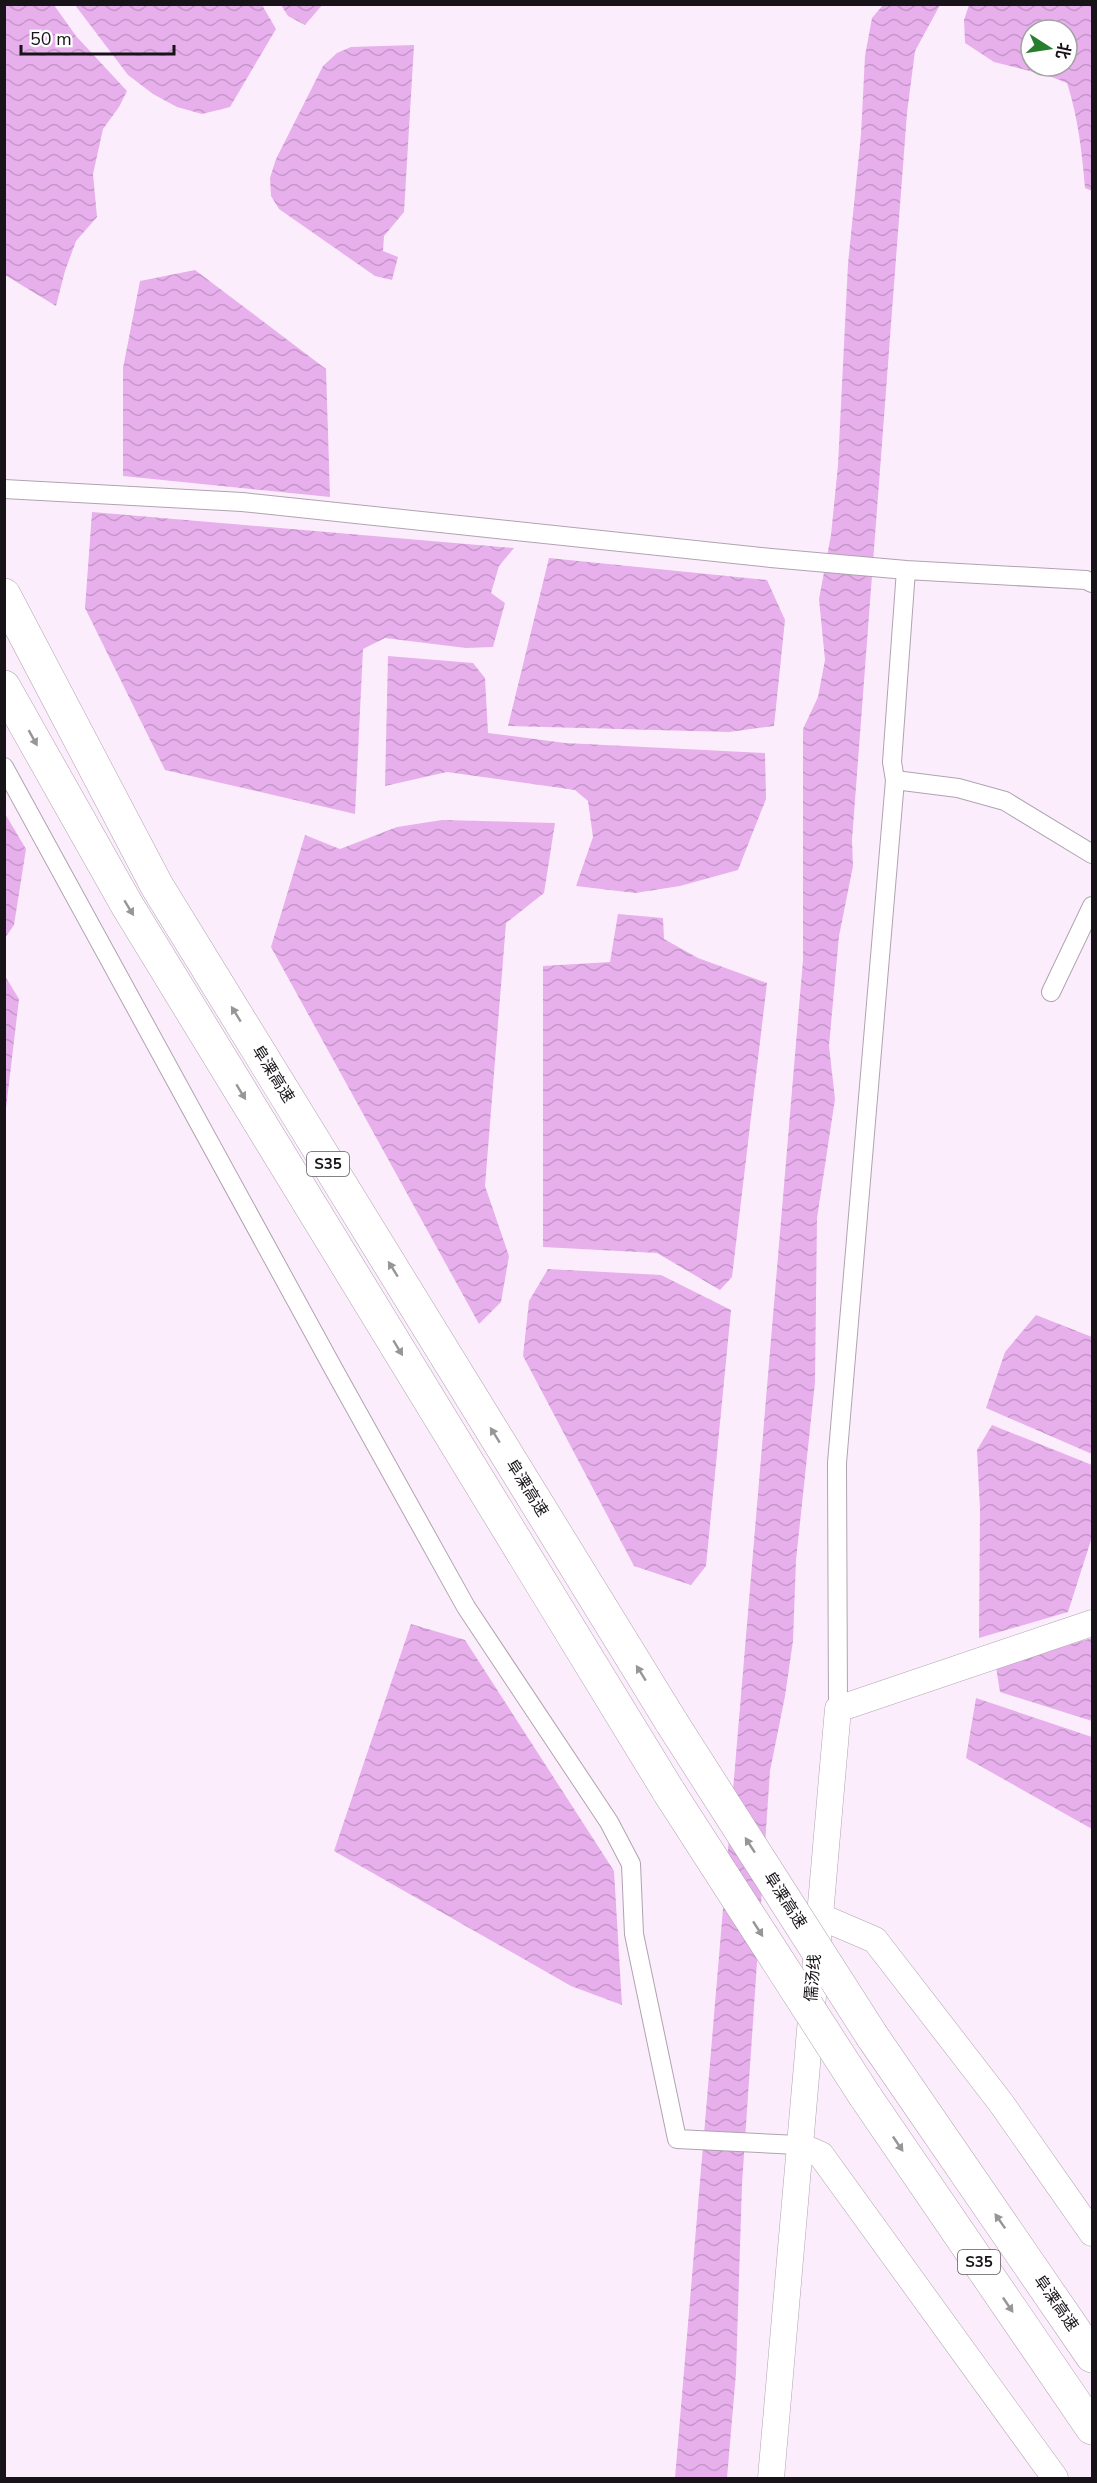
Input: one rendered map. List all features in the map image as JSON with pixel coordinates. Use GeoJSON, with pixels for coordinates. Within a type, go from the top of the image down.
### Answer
{"type":"FeatureCollection","features":[{"type":"Feature","properties":{"kind":"highway","name":"阜溧高速"},"geometry":{"type":"LineString","coordinates":[[4,595],[157,886],[672,1723],[872,2036],[1092,2356]]}},
{"type":"Feature","properties":{"kind":"highway","name":"S35"},"geometry":{"type":"LineString","coordinates":[[4,687],[127,905],[669,1792],[865,2096],[1092,2428]]}},
{"type":"Feature","properties":{"kind":"street"},"geometry":{"type":"LineString","coordinates":[[4,489],[242,502],[906,570],[1086,580],[1092,583]]}},
{"type":"Feature","properties":{"kind":"street"},"geometry":{"type":"LineString","coordinates":[[906,570],[892,762],[895,780],[837,1463],[838,1709],[1092,1623]]}},
{"type":"Feature","properties":{"kind":"street"},"geometry":{"type":"LineString","coordinates":[[4,767],[466,1607],[609,1822],[631,1864],[634,1934],[677,2139],[798,2145],[821,2155],[1055,2478]]}},
{"type":"Feature","properties":{"kind":"street"},"geometry":{"type":"LineString","coordinates":[[895,780],[958,789],[1005,801],[1092,854]]}},
{"type":"Feature","properties":{"kind":"street"},"geometry":{"type":"LineString","coordinates":[[1051,992],[1092,906]]}},
{"type":"Feature","properties":{"kind":"street","name":"儒汤线"},"geometry":{"type":"LineString","coordinates":[[771,2478],[798,2145],[838,1709]]}},
{"type":"Feature","properties":{"kind":"street"},"geometry":{"type":"LineString","coordinates":[[819,1916],[875,1940],[1001,2103],[1092,2233]]}},
{"type":"Feature","properties":{"kind":"water"},"geometry":{"type":"Polygon","coordinates":[[[323,4],[305,25],[288,16],[281,5],[323,4]]]}},
{"type":"Feature","properties":{"kind":"water"},"geometry":{"type":"Polygon","coordinates":[[[4,5],[54,5],[76,36],[127,91],[103,129],[93,174],[97,217],[76,241],[56,306],[5,275],[4,5]]]}},
{"type":"Feature","properties":{"kind":"water"},"geometry":{"type":"Polygon","coordinates":[[[75,5],[262,5],[276,29],[230,107],[202,114],[177,107],[153,94],[128,75],[75,5]]]}},
{"type":"Feature","properties":{"kind":"water"},"geometry":{"type":"Polygon","coordinates":[[[883,5],[940,5],[915,51],[907,113],[852,840],[853,866],[839,936],[829,1046],[835,1099],[817,1218],[815,1382],[796,1560],[793,1641],[770,1771],[742,2184],[736,2373],[727,2478],[675,2478],[803,960],[803,729],[818,697],[825,660],[819,599],[831,535],[838,465],[848,264],[861,134],[865,56],[872,18],[883,5]]]}},
{"type":"Feature","properties":{"kind":"water"},"geometry":{"type":"Polygon","coordinates":[[[969,5],[1092,5],[1092,191],[1085,188],[1079,135],[1067,83],[1054,78],[1079,78],[1079,18],[1019,18],[1019,68],[994,62],[965,43],[964,20],[969,5]]]}},
{"type":"Feature","properties":{"kind":"water"},"geometry":{"type":"Polygon","coordinates":[[[414,45],[404,212],[384,236],[383,251],[398,257],[392,280],[375,276],[279,209],[271,196],[270,178],[276,159],[323,66],[337,53],[351,47],[414,45]]]}},
{"type":"Feature","properties":{"kind":"water"},"geometry":{"type":"Polygon","coordinates":[[[195,270],[326,369],[330,497],[123,476],[123,368],[140,281],[195,270]]]}},
{"type":"Feature","properties":{"kind":"water"},"geometry":{"type":"Polygon","coordinates":[[[92,512],[514,548],[499,566],[491,593],[505,603],[493,647],[466,648],[385,638],[363,649],[355,814],[165,770],[85,608],[92,512]]]}},
{"type":"Feature","properties":{"kind":"water"},"geometry":{"type":"Polygon","coordinates":[[[549,558],[767,580],[785,620],[774,726],[729,732],[508,726],[549,558]]]}},
{"type":"Feature","properties":{"kind":"water"},"geometry":{"type":"Polygon","coordinates":[[[388,656],[473,663],[485,678],[488,733],[565,743],[765,753],[766,799],[738,870],[680,886],[635,893],[576,886],[593,837],[588,801],[575,790],[447,772],[385,786],[388,656]]]}},
{"type":"Feature","properties":{"kind":"water"},"geometry":{"type":"Polygon","coordinates":[[[4,812],[26,849],[14,925],[5,938],[4,812]]]}},
{"type":"Feature","properties":{"kind":"water"},"geometry":{"type":"Polygon","coordinates":[[[442,820],[555,823],[544,893],[506,923],[485,1186],[509,1256],[501,1302],[479,1324],[271,947],[305,835],[340,849],[397,827],[442,820]]]}},
{"type":"Feature","properties":{"kind":"water"},"geometry":{"type":"Polygon","coordinates":[[[618,914],[663,918],[664,939],[698,958],[767,983],[732,1277],[720,1290],[657,1253],[543,1247],[543,966],[610,962],[618,914]]]}},
{"type":"Feature","properties":{"kind":"water"},"geometry":{"type":"Polygon","coordinates":[[[5,976],[19,999],[5,1117],[5,976]]]}},
{"type":"Feature","properties":{"kind":"water"},"geometry":{"type":"Polygon","coordinates":[[[548,1269],[661,1275],[731,1310],[706,1566],[691,1585],[634,1566],[523,1356],[529,1301],[548,1269]]]}},
{"type":"Feature","properties":{"kind":"water"},"geometry":{"type":"Polygon","coordinates":[[[1036,1315],[1092,1337],[1092,1454],[986,1408],[1005,1352],[1036,1315]]]}},
{"type":"Feature","properties":{"kind":"water"},"geometry":{"type":"Polygon","coordinates":[[[992,1425],[1092,1465],[1092,1537],[1068,1612],[979,1638],[980,1509],[977,1450],[992,1425]]]}},
{"type":"Feature","properties":{"kind":"water"},"geometry":{"type":"Polygon","coordinates":[[[411,1624],[465,1640],[614,1871],[622,2005],[571,1986],[334,1851],[411,1624]]]}},
{"type":"Feature","properties":{"kind":"water"},"geometry":{"type":"Polygon","coordinates":[[[1092,1638],[1092,1721],[1000,1692],[996,1667],[1092,1638]]]}},
{"type":"Feature","properties":{"kind":"water"},"geometry":{"type":"Polygon","coordinates":[[[976,1698],[1092,1737],[1092,1829],[966,1758],[976,1698]]]}}]}
